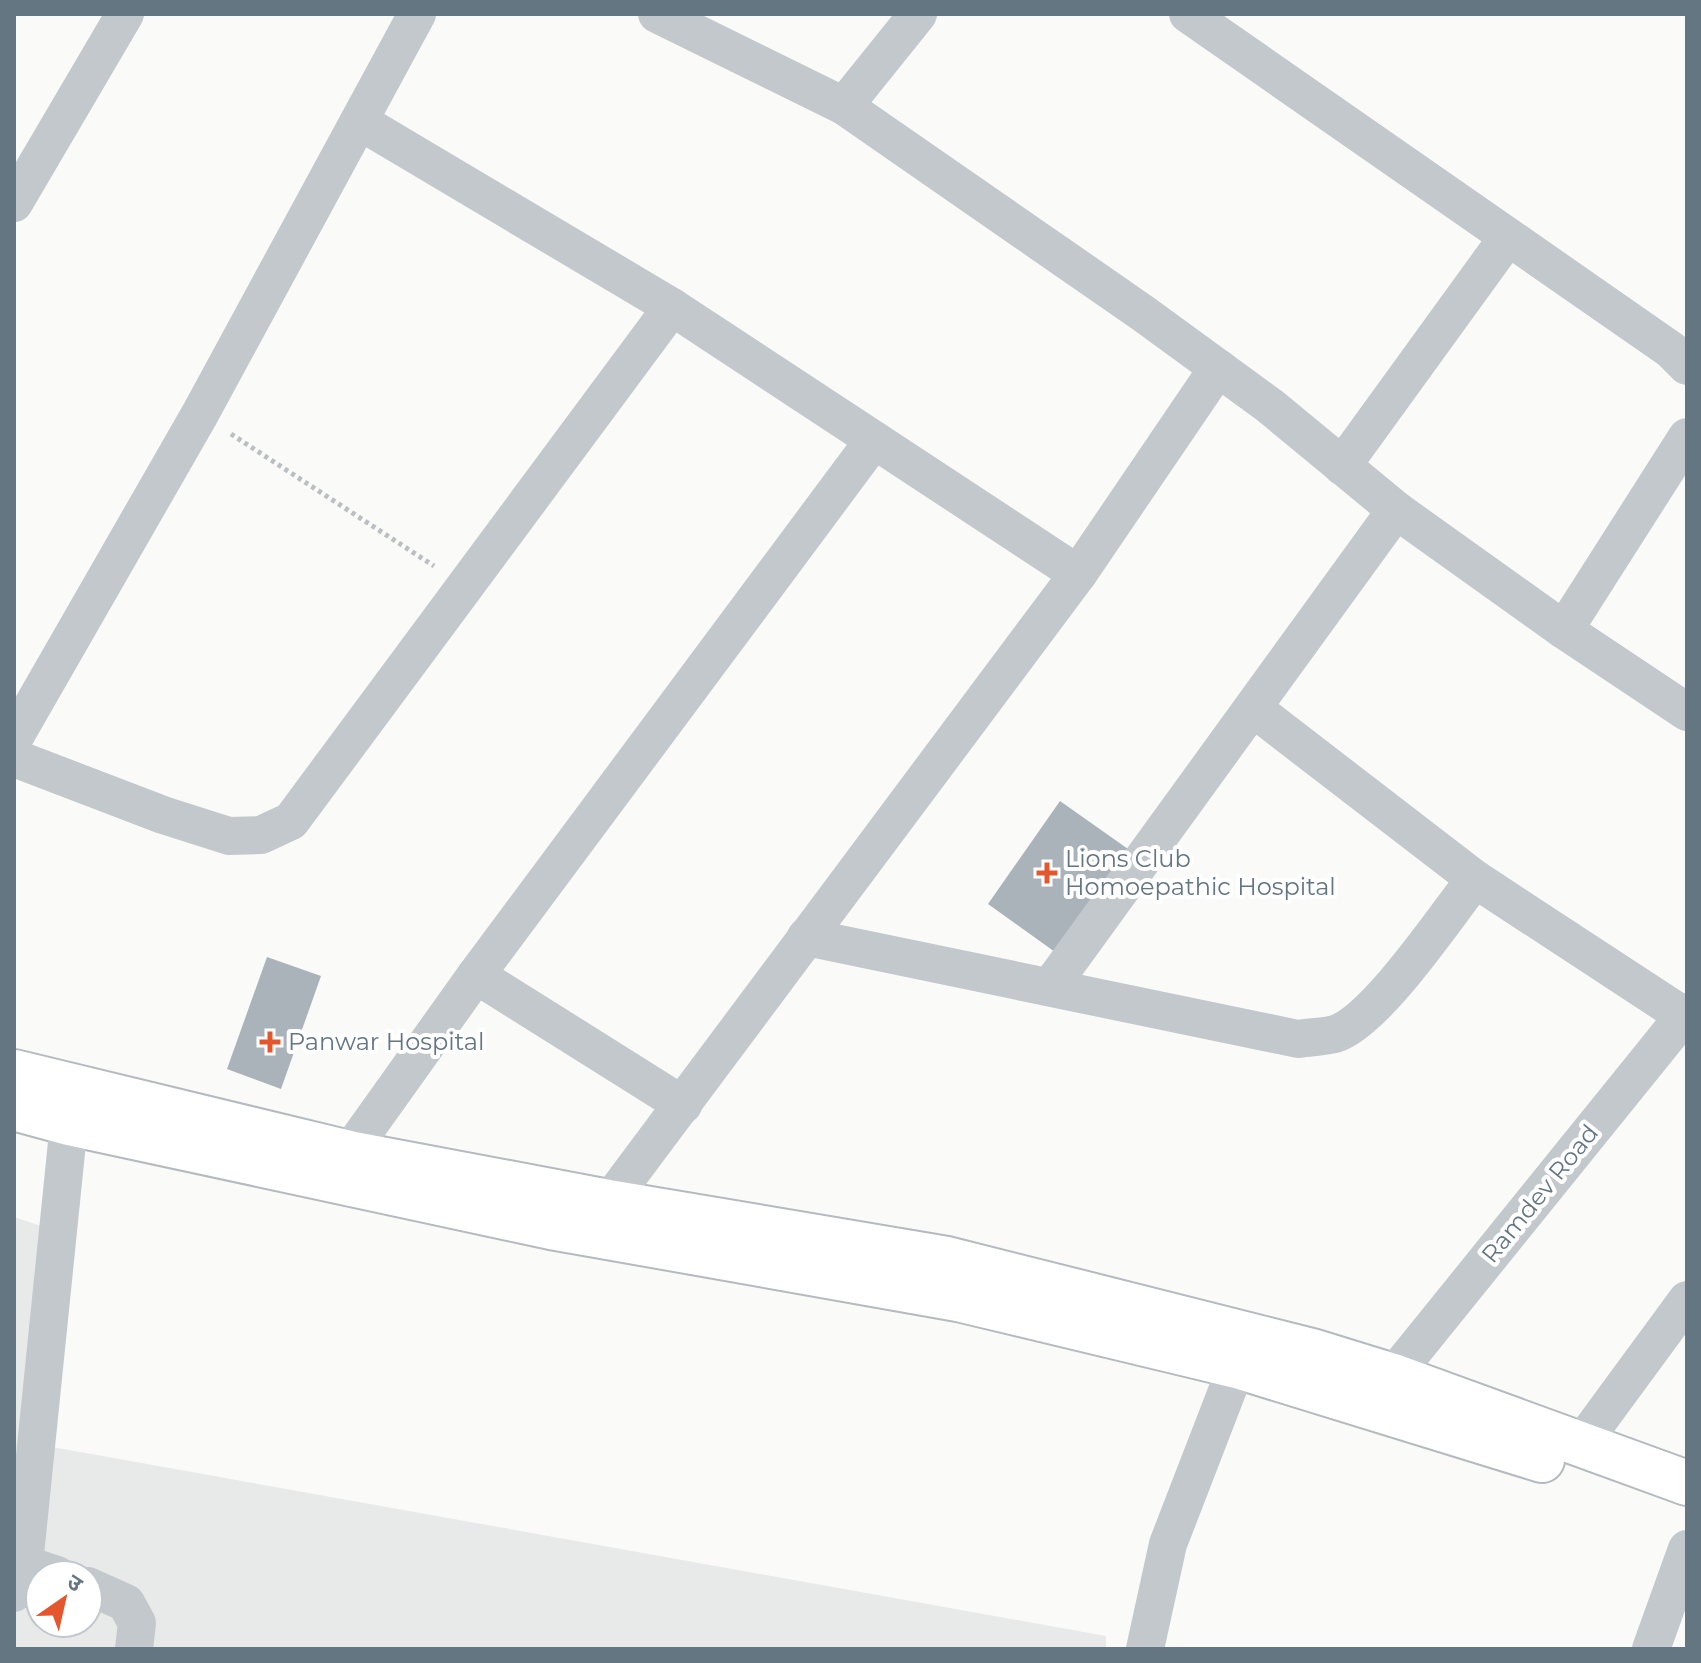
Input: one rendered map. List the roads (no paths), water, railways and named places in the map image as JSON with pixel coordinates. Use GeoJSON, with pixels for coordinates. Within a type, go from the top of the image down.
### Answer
{"type":"FeatureCollection","features":[{"type":"Feature","properties":{"kind":"main road"},"geometry":{"type":"LineString","coordinates":[[14,1072],[349,1153],[609,1202],[947,1259],[1243,1350],[1687,1514]]}},
{"type":"Feature","properties":{"kind":"main road"},"geometry":{"type":"LineString","coordinates":[[14,1108],[69,1123],[551,1227],[1393,1376],[1687,1483]]}},
{"type":"Feature","properties":{"kind":"street"},"geometry":{"type":"LineString","coordinates":[[14,203],[125,14]]}},
{"type":"Feature","properties":{"kind":"street"},"geometry":{"type":"LineString","coordinates":[[14,738],[200,414],[417,14]]}},
{"type":"Feature","properties":{"kind":"street"},"geometry":{"type":"LineString","coordinates":[[657,14],[844,106],[1270,406],[1396,510],[1564,630],[1687,712]]}},
{"type":"Feature","properties":{"kind":"street"},"geometry":{"type":"LineString","coordinates":[[844,106],[918,14]]}},
{"type":"Feature","properties":{"kind":"street"},"geometry":{"type":"LineString","coordinates":[[1188,14],[1671,350],[1687,366]]}},
{"type":"Feature","properties":{"kind":"street"},"geometry":{"type":"LineString","coordinates":[[359,121],[672,307],[1078,574]]}},
{"type":"Feature","properties":{"kind":"street"},"geometry":{"type":"LineString","coordinates":[[1342,466],[1508,237]]}},
{"type":"Feature","properties":{"kind":"street"},"geometry":{"type":"LineString","coordinates":[[14,758],[163,815],[229,836],[261,835],[291,821],[672,307]]}},
{"type":"Feature","properties":{"kind":"street"},"geometry":{"type":"LineString","coordinates":[[609,1202],[1078,574],[1218,368]]}},
{"type":"Feature","properties":{"kind":"street"},"geometry":{"type":"LineString","coordinates":[[1564,630],[1687,437]]}},
{"type":"Feature","properties":{"kind":"street"},"geometry":{"type":"LineString","coordinates":[[349,1153],[476,975],[874,440]]}},
{"type":"Feature","properties":{"kind":"street"},"geometry":{"type":"LineString","coordinates":[[1050,987],[1396,510]]}},
{"type":"Feature","properties":{"kind":"street"},"geometry":{"type":"LineString","coordinates":[[1254,709],[1475,879],[1686,1014]]}},
{"type":"Feature","properties":{"kind":"street"},"geometry":{"type":"LineString","coordinates":[[806,937],[1298,1039],[1336,1033],[1366,1015],[1394,984],[1475,879]]}},
{"type":"Feature","properties":{"kind":"street"},"geometry":{"type":"LineString","coordinates":[[476,975],[683,1105]]}},
{"type":"Feature","properties":{"kind":"street","name":"Ramdev Road"},"geometry":{"type":"LineString","coordinates":[[1393,1376],[1686,1014]]}},
{"type":"Feature","properties":{"kind":"street"},"geometry":{"type":"LineString","coordinates":[[33,1559],[69,1123]]}},
{"type":"Feature","properties":{"kind":"street"},"geometry":{"type":"LineString","coordinates":[[1582,1443],[1687,1300]]}},
{"type":"Feature","properties":{"kind":"street"},"geometry":{"type":"LineString","coordinates":[[1145,1649],[1168,1544],[1243,1350]]}},
{"type":"Feature","properties":{"kind":"street"},"geometry":{"type":"LineString","coordinates":[[1664,1644],[1687,1549]]}},
{"type":"Feature","properties":{"kind":"street"},"geometry":{"type":"LineString","coordinates":[[104,1593],[126,1603],[137,1623],[134,1649]]}},
{"type":"Feature","properties":{"kind":"place","name":"Lions Club Homoepathic Hospital"},"geometry":{"type":"Point","coordinates":[1047,873]}},
{"type":"Feature","properties":{"kind":"place","name":"Panwar Hospital"},"geometry":{"type":"Point","coordinates":[270,1042]}}]}
